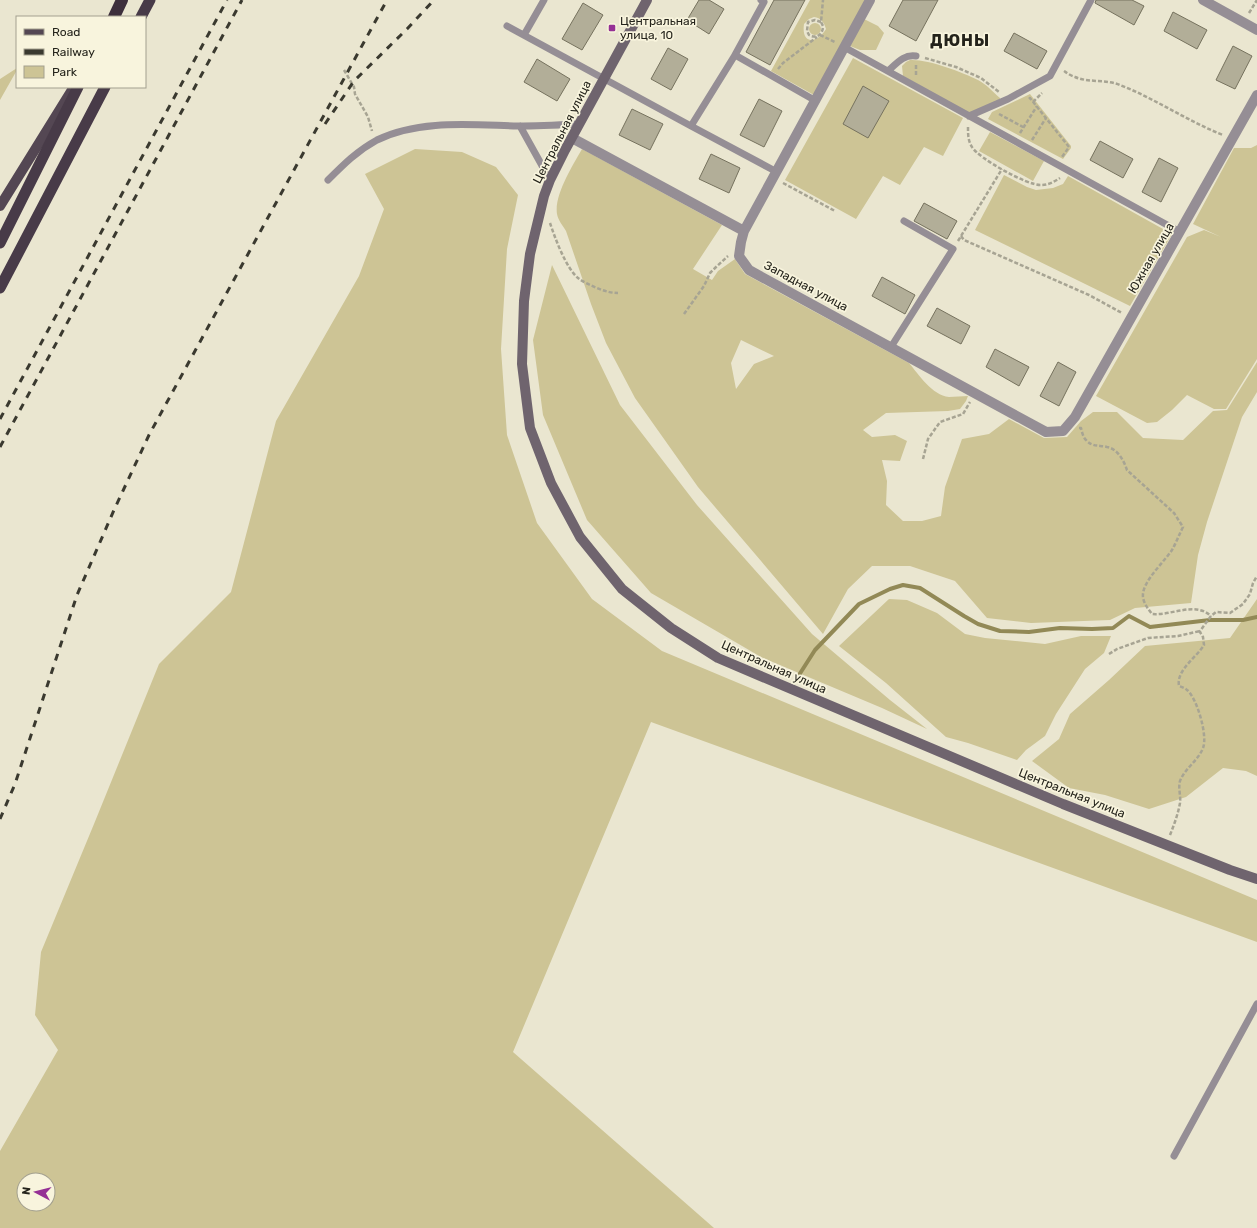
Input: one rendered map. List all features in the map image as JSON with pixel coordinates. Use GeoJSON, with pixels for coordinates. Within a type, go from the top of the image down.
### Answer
{"type":"FeatureCollection","features":[{"type":"Feature","properties":{"kind":"highway"},"geometry":{"type":"LineString","coordinates":[[114,16],[122,0]]}},
{"type":"Feature","properties":{"kind":"highway"},"geometry":{"type":"LineString","coordinates":[[142,16],[150,0]]}},
{"type":"Feature","properties":{"kind":"highway"},"geometry":{"type":"LineString","coordinates":[[0,243],[78,88]]}},
{"type":"Feature","properties":{"kind":"highway"},"geometry":{"type":"LineString","coordinates":[[0,288],[104,88]]}},
{"type":"Feature","properties":{"kind":"main road","name":"Центральная улица"},"geometry":{"type":"LineString","coordinates":[[646,0],[550,180],[539,214],[530,254],[524,301],[522,364],[530,428],[551,483],[580,537],[622,589],[671,628],[718,658],[1055,801],[1230,870],[1257,879]]}},
{"type":"Feature","properties":{"kind":"main road"},"geometry":{"type":"LineString","coordinates":[[0,206],[73,88]]}},
{"type":"Feature","properties":{"kind":"street"},"geometry":{"type":"LineString","coordinates":[[740,248],[744,231],[776,175],[870,0]]}},
{"type":"Feature","properties":{"kind":"street"},"geometry":{"type":"LineString","coordinates":[[1203,0],[1257,30]]}},
{"type":"Feature","properties":{"kind":"street","name":"Южная улица"},"geometry":{"type":"LineString","coordinates":[[1065,429],[1075,417],[1132,318],[1257,95]]}},
{"type":"Feature","properties":{"kind":"street"},"geometry":{"type":"LineString","coordinates":[[572,138],[744,231]]}},
{"type":"Feature","properties":{"kind":"street","name":"Западная улица"},"geometry":{"type":"LineString","coordinates":[[740,248],[739,256],[749,270],[1046,432],[1065,429]]}},
{"type":"Feature","properties":{"kind":"lane"},"geometry":{"type":"LineString","coordinates":[[524,36],[544,0]]}},
{"type":"Feature","properties":{"kind":"lane"},"geometry":{"type":"LineString","coordinates":[[969,116],[1008,99],[1050,76],[1091,0]]}},
{"type":"Feature","properties":{"kind":"lane"},"geometry":{"type":"LineString","coordinates":[[691,126],[735,56],[763,1]]}},
{"type":"Feature","properties":{"kind":"lane"},"geometry":{"type":"LineString","coordinates":[[507,26],[691,126],[776,175]]}},
{"type":"Feature","properties":{"kind":"lane"},"geometry":{"type":"LineString","coordinates":[[844,47],[1180,232]]}},
{"type":"Feature","properties":{"kind":"lane"},"geometry":{"type":"LineString","coordinates":[[888,71],[904,57],[910,55],[916,56]]}},
{"type":"Feature","properties":{"kind":"lane"},"geometry":{"type":"LineString","coordinates":[[735,56],[816,101]]}},
{"type":"Feature","properties":{"kind":"lane"},"geometry":{"type":"LineString","coordinates":[[328,180],[351,157],[378,140],[395,133],[424,127],[444,125],[467,124],[520,126],[579,124]]}},
{"type":"Feature","properties":{"kind":"lane"},"geometry":{"type":"LineString","coordinates":[[520,126],[550,180]]}},
{"type":"Feature","properties":{"kind":"lane"},"geometry":{"type":"LineString","coordinates":[[891,347],[953,249],[904,221]]}},
{"type":"Feature","properties":{"kind":"lane"},"geometry":{"type":"LineString","coordinates":[[1174,1156],[1257,1004]]}},
{"type":"Feature","properties":{"kind":"path"},"geometry":{"type":"LineString","coordinates":[[820,22],[823,0]]}},
{"type":"Feature","properties":{"kind":"path"},"geometry":{"type":"LineString","coordinates":[[1249,13],[1257,0]]}},
{"type":"Feature","properties":{"kind":"path"},"geometry":{"type":"LineString","coordinates":[[773,77],[783,63],[818,35],[823,29],[823,26],[818,20],[812,20],[808,22],[807,25],[809,35],[813,37],[818,35],[844,47]]}},
{"type":"Feature","properties":{"kind":"path"},"geometry":{"type":"LineString","coordinates":[[915,86],[916,56],[956,67],[981,78],[1008,99]]}},
{"type":"Feature","properties":{"kind":"path"},"geometry":{"type":"LineString","coordinates":[[1055,67],[1075,78],[1111,81],[1164,105],[1207,129],[1232,139]]}},
{"type":"Feature","properties":{"kind":"path"},"geometry":{"type":"LineString","coordinates":[[344,70],[354,87],[355,94],[368,117],[371,128],[378,140]]}},
{"type":"Feature","properties":{"kind":"path"},"geometry":{"type":"LineString","coordinates":[[1024,101],[1030,98],[1034,101],[1069,147],[1057,164]]}},
{"type":"Feature","properties":{"kind":"path"},"geometry":{"type":"LineString","coordinates":[[1015,141],[1037,106]]}},
{"type":"Feature","properties":{"kind":"path"},"geometry":{"type":"LineString","coordinates":[[1004,111],[998,114],[1023,127]]}},
{"type":"Feature","properties":{"kind":"path"},"geometry":{"type":"LineString","coordinates":[[969,116],[968,139],[978,156],[1026,182],[1040,186],[1052,183],[1060,178],[1066,169]]}},
{"type":"Feature","properties":{"kind":"path"},"geometry":{"type":"LineString","coordinates":[[1027,148],[1046,118]]}},
{"type":"Feature","properties":{"kind":"path"},"geometry":{"type":"LineString","coordinates":[[953,249],[1002,169]]}},
{"type":"Feature","properties":{"kind":"path"},"geometry":{"type":"LineString","coordinates":[[776,175],[835,212]]}},
{"type":"Feature","properties":{"kind":"path"},"geometry":{"type":"LineString","coordinates":[[549,222],[556,242],[571,270],[577,277],[590,285],[613,293],[618,293]]}},
{"type":"Feature","properties":{"kind":"path"},"geometry":{"type":"LineString","coordinates":[[961,236],[964,240],[1089,295],[1132,318]]}},
{"type":"Feature","properties":{"kind":"path"},"geometry":{"type":"LineString","coordinates":[[684,314],[694,302],[710,273],[740,248]]}},
{"type":"Feature","properties":{"kind":"path"},"geometry":{"type":"LineString","coordinates":[[923,459],[928,439],[934,429],[940,422],[963,414],[968,408],[974,393]]}},
{"type":"Feature","properties":{"kind":"path"},"geometry":{"type":"LineString","coordinates":[[1065,429],[1081,428],[1085,440],[1094,446],[1108,447],[1118,453],[1127,470],[1174,513],[1183,527],[1172,550],[1161,562],[1148,581],[1142,594],[1145,604],[1152,614],[1160,615],[1194,608],[1211,616]]}},
{"type":"Feature","properties":{"kind":"path"},"geometry":{"type":"LineString","coordinates":[[1109,654],[1148,638],[1178,636],[1200,630],[1216,612],[1230,613],[1243,604],[1250,594],[1257,576]]}},
{"type":"Feature","properties":{"kind":"path"},"geometry":{"type":"LineString","coordinates":[[1166,845],[1177,816],[1180,802],[1180,784],[1183,774],[1203,748],[1205,738],[1203,723],[1196,705],[1188,691],[1179,686],[1178,681],[1182,672],[1204,645],[1204,637],[1200,630]]}},
{"type":"Feature","properties":{"kind":"green space"},"geometry":{"type":"Polygon","coordinates":[[[810,0],[865,0],[814,95],[771,71],[810,0]],[[814,17],[809,19],[804,24],[805,36],[810,40],[818,38],[826,29],[819,18],[814,17]]]}},
{"type":"Feature","properties":{"kind":"green space"},"geometry":{"type":"Polygon","coordinates":[[[864,19],[878,26],[884,33],[876,50],[860,50],[850,46],[864,19]]]}},
{"type":"Feature","properties":{"kind":"green space"},"geometry":{"type":"Polygon","coordinates":[[[813,23],[817,23],[821,29],[817,35],[813,35],[809,31],[809,27],[813,23]]]}},
{"type":"Feature","properties":{"kind":"green space"},"geometry":{"type":"Polygon","coordinates":[[[853,58],[963,118],[943,156],[924,147],[900,185],[883,176],[856,219],[785,180],[853,58]]]}},
{"type":"Feature","properties":{"kind":"green space"},"geometry":{"type":"Polygon","coordinates":[[[910,60],[935,64],[971,77],[987,86],[1000,98],[1000,100],[969,113],[903,76],[902,66],[910,60]]]}},
{"type":"Feature","properties":{"kind":"green space"},"geometry":{"type":"Polygon","coordinates":[[[16,69],[16,72],[0,100],[0,79],[16,69]]]}},
{"type":"Feature","properties":{"kind":"green space"},"geometry":{"type":"Polygon","coordinates":[[[1030,94],[1071,146],[1063,159],[988,119],[992,112],[1030,94]]]}},
{"type":"Feature","properties":{"kind":"green space"},"geometry":{"type":"Polygon","coordinates":[[[990,132],[1044,161],[1033,181],[979,151],[990,132]]]}},
{"type":"Feature","properties":{"kind":"green space"},"geometry":{"type":"Polygon","coordinates":[[[1257,145],[1257,359],[1226,409],[1214,409],[1187,395],[1157,422],[1147,423],[1096,396],[1187,237],[1204,230],[1221,237],[1193,224],[1234,148],[1251,148],[1257,145]]]}},
{"type":"Feature","properties":{"kind":"green space"},"geometry":{"type":"Polygon","coordinates":[[[415,149],[462,152],[496,167],[518,195],[507,249],[501,349],[507,435],[537,523],[592,599],[662,651],[1257,900],[1257,942],[651,722],[513,1052],[714,1228],[0,1228],[0,1151],[58,1050],[35,1015],[41,952],[159,664],[231,592],[276,421],[359,276],[384,209],[365,174],[415,149]]]}},
{"type":"Feature","properties":{"kind":"green space"},"geometry":{"type":"Polygon","coordinates":[[[582,149],[722,225],[693,269],[712,280],[718,271],[735,259],[745,274],[909,363],[926,384],[937,393],[949,397],[968,396],[960,409],[948,411],[886,413],[863,430],[872,437],[895,435],[907,441],[900,461],[882,460],[887,481],[886,505],[903,521],[922,521],[941,516],[945,487],[962,439],[989,434],[1009,419],[1044,438],[1067,437],[1081,421],[1093,412],[1117,412],[1143,438],[1183,440],[1213,411],[1227,410],[1257,362],[1257,392],[1242,417],[1207,522],[1198,555],[1191,603],[1135,608],[1110,620],[1031,623],[987,618],[955,581],[910,566],[872,566],[848,589],[823,634],[698,487],[635,398],[606,343],[566,231],[559,221],[557,214],[558,198],[561,189],[582,149]],[[741,340],[731,363],[736,389],[754,364],[774,356],[741,340]]]}},
{"type":"Feature","properties":{"kind":"green space"},"geometry":{"type":"Polygon","coordinates":[[[1004,175],[1036,190],[1053,188],[1063,184],[1068,176],[1172,234],[1130,306],[975,230],[1004,175]]]}},
{"type":"Feature","properties":{"kind":"green space"},"geometry":{"type":"Polygon","coordinates":[[[552,265],[620,405],[697,505],[812,634],[890,700],[927,729],[882,708],[761,657],[651,593],[587,520],[543,415],[533,340],[552,265]]]}},
{"type":"Feature","properties":{"kind":"green space"},"geometry":{"type":"Polygon","coordinates":[[[889,599],[907,600],[937,613],[965,634],[985,638],[1045,644],[1081,636],[1111,636],[1104,653],[1085,669],[1056,714],[1045,736],[1026,750],[1017,760],[946,737],[886,683],[839,646],[889,599]]]}},
{"type":"Feature","properties":{"kind":"green space"},"geometry":{"type":"Polygon","coordinates":[[[1257,599],[1257,776],[1246,771],[1223,768],[1186,797],[1149,809],[1105,795],[1069,788],[1032,761],[1059,739],[1070,714],[1145,646],[1230,638],[1257,599]]]}},
{"type":"Feature","properties":{"kind":"building"},"geometry":{"type":"Polygon","coordinates":[[[699,0],[709,0],[724,9],[709,34],[687,20],[699,0]]]}},
{"type":"Feature","properties":{"kind":"building"},"geometry":{"type":"Polygon","coordinates":[[[774,0],[805,0],[770,65],[746,52],[774,0]]]}},
{"type":"Feature","properties":{"kind":"building"},"geometry":{"type":"Polygon","coordinates":[[[903,0],[938,0],[916,41],[889,26],[903,0]]]}},
{"type":"Feature","properties":{"kind":"building"},"geometry":{"type":"Polygon","coordinates":[[[1096,0],[1132,0],[1144,6],[1134,25],[1095,3],[1096,0]]]}},
{"type":"Feature","properties":{"kind":"building"},"geometry":{"type":"Polygon","coordinates":[[[583,3],[603,15],[582,50],[562,39],[583,3]]]}},
{"type":"Feature","properties":{"kind":"building"},"geometry":{"type":"Polygon","coordinates":[[[1173,12],[1207,30],[1197,49],[1164,31],[1173,12]]]}},
{"type":"Feature","properties":{"kind":"building"},"geometry":{"type":"Polygon","coordinates":[[[1014,33],[1047,51],[1037,69],[1004,51],[1014,33]]]}},
{"type":"Feature","properties":{"kind":"building"},"geometry":{"type":"Polygon","coordinates":[[[1233,46],[1252,56],[1235,89],[1216,80],[1233,46]]]}},
{"type":"Feature","properties":{"kind":"building"},"geometry":{"type":"Polygon","coordinates":[[[668,48],[688,59],[671,90],[651,79],[668,48]]]}},
{"type":"Feature","properties":{"kind":"building"},"geometry":{"type":"Polygon","coordinates":[[[537,59],[570,79],[557,101],[524,82],[537,59]]]}},
{"type":"Feature","properties":{"kind":"building"},"geometry":{"type":"Polygon","coordinates":[[[863,86],[889,101],[868,138],[843,124],[863,86]]]}},
{"type":"Feature","properties":{"kind":"building"},"geometry":{"type":"Polygon","coordinates":[[[759,99],[782,111],[764,147],[740,135],[759,99]]]}},
{"type":"Feature","properties":{"kind":"building"},"geometry":{"type":"Polygon","coordinates":[[[632,109],[663,124],[650,150],[619,135],[632,109]]]}},
{"type":"Feature","properties":{"kind":"building"},"geometry":{"type":"Polygon","coordinates":[[[1100,141],[1133,159],[1123,178],[1090,160],[1100,141]]]}},
{"type":"Feature","properties":{"kind":"building"},"geometry":{"type":"Polygon","coordinates":[[[711,154],[740,168],[729,193],[699,179],[711,154]]]}},
{"type":"Feature","properties":{"kind":"building"},"geometry":{"type":"Polygon","coordinates":[[[1159,158],[1178,168],[1161,202],[1142,192],[1159,158]]]}},
{"type":"Feature","properties":{"kind":"building"},"geometry":{"type":"Polygon","coordinates":[[[924,203],[957,221],[947,239],[914,221],[924,203]]]}},
{"type":"Feature","properties":{"kind":"building"},"geometry":{"type":"Polygon","coordinates":[[[882,277],[915,295],[905,314],[872,296],[882,277]]]}},
{"type":"Feature","properties":{"kind":"building"},"geometry":{"type":"Polygon","coordinates":[[[937,308],[970,326],[961,344],[927,326],[937,308]]]}},
{"type":"Feature","properties":{"kind":"building"},"geometry":{"type":"Polygon","coordinates":[[[995,349],[1029,367],[1019,386],[986,367],[995,349]]]}},
{"type":"Feature","properties":{"kind":"building"},"geometry":{"type":"Polygon","coordinates":[[[1058,362],[1076,372],[1059,406],[1040,396],[1058,362]]]}},
{"type":"Feature","properties":{"kind":"waterway"},"geometry":{"type":"LineString","coordinates":[[799,675],[815,650],[859,604],[890,589],[903,585],[920,588],[978,624],[1000,631],[1029,632],[1060,628],[1113,628],[1129,616],[1150,627],[1210,620],[1243,620],[1257,617]]}},
{"type":"Feature","properties":{"kind":"railway"},"geometry":{"type":"LineString","coordinates":[[0,419],[227,0]]}},
{"type":"Feature","properties":{"kind":"railway"},"geometry":{"type":"LineString","coordinates":[[0,447],[242,0]]}},
{"type":"Feature","properties":{"kind":"railway"},"geometry":{"type":"LineString","coordinates":[[0,819],[15,784],[77,595],[149,435],[387,0]]}},
{"type":"Feature","properties":{"kind":"railway"},"geometry":{"type":"LineString","coordinates":[[325,124],[354,81],[434,0]]}},
{"type":"Feature","properties":{"kind":"place","name":"Центральная улица, 10"},"geometry":{"type":"Point","coordinates":[612,28]}},
{"type":"Feature","properties":{"kind":"district","name":"ДЮНЫ"},"geometry":{"type":"Point","coordinates":[960,40]}}]}
